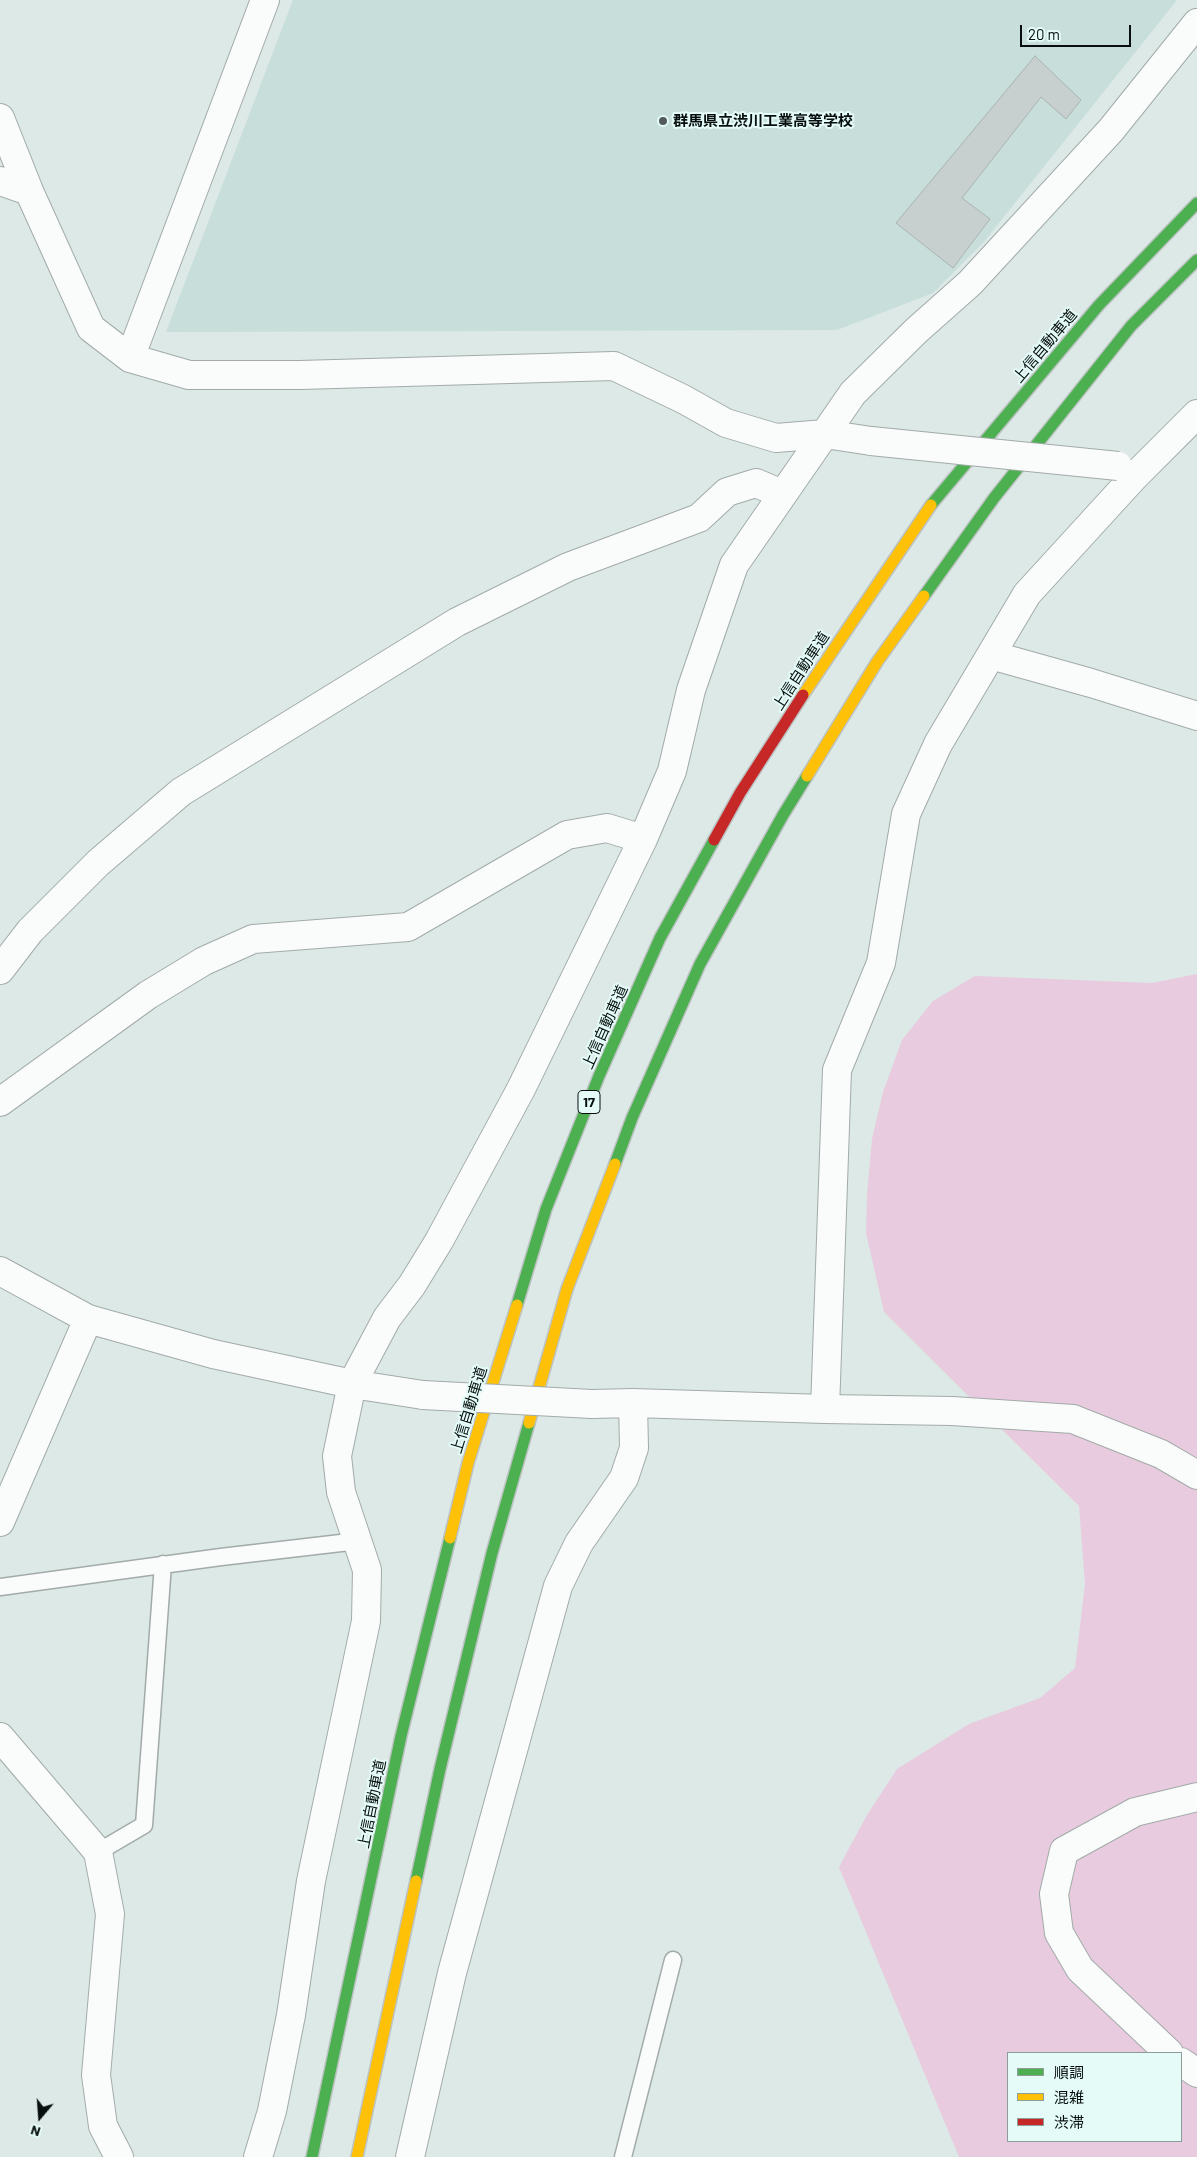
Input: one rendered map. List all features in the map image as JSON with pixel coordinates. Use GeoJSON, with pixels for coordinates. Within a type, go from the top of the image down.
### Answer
{"type":"FeatureCollection","features":[{"type":"Feature","properties":{"kind":"highway","name":"上信自動車道"},"geometry":{"type":"LineString","coordinates":[[312,2157],[401,1736],[468,1463],[546,1209],[600,1076],[660,938],[740,793],[834,647],[932,504],[1099,305],[1197,203]]}},
{"type":"Feature","properties":{"kind":"highway"},"geometry":{"type":"LineString","coordinates":[[357,2157],[440,1769],[492,1553],[567,1288],[644,1091],[700,964],[783,815],[877,662],[1000,490],[1131,326],[1197,260]]}},
{"type":"Feature","properties":{"kind":"street"},"geometry":{"type":"LineString","coordinates":[[130,358],[265,0]]}},
{"type":"Feature","properties":{"kind":"street"},"geometry":{"type":"LineString","coordinates":[[258,2157],[274,2102],[291,2015],[311,1881],[366,1620],[367,1570],[340,1492],[337,1456],[352,1384],[387,1318],[412,1285],[439,1241],[507,1114],[643,839],[672,771],[692,690],[734,565],[853,393],[917,330],[970,283],[1111,130],[1197,23]]}},
{"type":"Feature","properties":{"kind":"street"},"geometry":{"type":"LineString","coordinates":[[0,118],[29,190],[91,328],[130,358],[189,375],[300,375],[614,366],[683,399],[726,423],[776,438],[825,434],[1126,471]]}},
{"type":"Feature","properties":{"kind":"street"},"geometry":{"type":"LineString","coordinates":[[0,181],[29,190]]}},
{"type":"Feature","properties":{"kind":"street"},"geometry":{"type":"LineString","coordinates":[[825,1409],[837,1070],[881,963],[906,814],[938,744],[1027,594],[1126,471],[1197,414]]}},
{"type":"Feature","properties":{"kind":"street"},"geometry":{"type":"LineString","coordinates":[[0,970],[30,932],[91,870],[181,792],[457,622],[568,567],[699,518],[727,492],[756,483],[782,494]]}},
{"type":"Feature","properties":{"kind":"street"},"geometry":{"type":"LineString","coordinates":[[991,655],[1091,683],[1197,716]]}},
{"type":"Feature","properties":{"kind":"street"},"geometry":{"type":"LineString","coordinates":[[0,1102],[148,995],[204,961],[253,939],[408,927],[566,835],[607,828],[643,839]]}},
{"type":"Feature","properties":{"kind":"street"},"geometry":{"type":"LineString","coordinates":[[0,1271],[88,1319],[213,1354],[352,1384],[423,1395],[592,1404],[633,1403],[952,1411],[1073,1419],[1161,1454],[1197,1475]]}},
{"type":"Feature","properties":{"kind":"street"},"geometry":{"type":"LineString","coordinates":[[0,1522],[88,1319]]}},
{"type":"Feature","properties":{"kind":"street"},"geometry":{"type":"LineString","coordinates":[[413,2156],[452,1973],[558,1586],[579,1543],[624,1478],[634,1448],[633,1403]]}},
{"type":"Feature","properties":{"kind":"street"},"geometry":{"type":"LineString","coordinates":[[0,1736],[98,1852],[110,1914],[96,2076],[102,2126],[119,2157]]}},
{"type":"Feature","properties":{"kind":"street"},"geometry":{"type":"LineString","coordinates":[[1168,2052],[1080,1969],[1060,1933],[1054,1894],[1064,1851],[1135,1812],[1197,1797]]}},
{"type":"Feature","properties":{"kind":"street"},"geometry":{"type":"LineString","coordinates":[[1182,2063],[1197,2074]]}},
{"type":"Feature","properties":{"kind":"lane"},"geometry":{"type":"LineString","coordinates":[[0,1587],[163,1564],[358,1541]]}},
{"type":"Feature","properties":{"kind":"lane"},"geometry":{"type":"LineString","coordinates":[[98,1852],[144,1825],[163,1564]]}},
{"type":"Feature","properties":{"kind":"lane"},"geometry":{"type":"LineString","coordinates":[[623,2157],[673,1960]]}},
{"type":"Feature","properties":{"kind":"shaded area","name":"群馬県立渋川工業高等学校"},"geometry":{"type":"Polygon","coordinates":[[[293,0],[1177,0],[983,243],[933,293],[837,330],[166,332],[293,0]]]}},
{"type":"Feature","properties":{"kind":"shaded area"},"geometry":{"type":"Polygon","coordinates":[[[1197,974],[1197,2157],[959,2157],[839,1867],[867,1815],[897,1769],[969,1724],[1040,1698],[1075,1668],[1085,1584],[1079,1506],[884,1312],[866,1233],[872,1139],[883,1092],[902,1040],[933,1001],[975,976],[1152,983],[1197,974]]]}},
{"type":"Feature","properties":{"kind":"building"},"geometry":{"type":"Polygon","coordinates":[[[1035,56],[1081,100],[1066,119],[1041,97],[962,198],[990,219],[953,268],[896,223],[1035,56]]]}},
{"type":"Feature","properties":{"kind":"traffic: fast"},"geometry":{"type":"LineString","coordinates":[[931,505],[1099,305],[1197,203]]}},
{"type":"Feature","properties":{"kind":"traffic: fast"},"geometry":{"type":"LineString","coordinates":[[924,596],[994,498],[1131,326],[1197,260]]}},
{"type":"Feature","properties":{"kind":"traffic: fast"},"geometry":{"type":"LineString","coordinates":[[615,1164],[632,1118],[700,964],[783,815],[807,776]]}},
{"type":"Feature","properties":{"kind":"traffic: fast"},"geometry":{"type":"LineString","coordinates":[[517,1305],[546,1209],[599,1076],[660,938],[714,840]]}},
{"type":"Feature","properties":{"kind":"traffic: fast"},"geometry":{"type":"LineString","coordinates":[[416,1881],[440,1769],[492,1553],[529,1423]]}},
{"type":"Feature","properties":{"kind":"traffic: fast"},"geometry":{"type":"LineString","coordinates":[[312,2157],[401,1736],[450,1538]]}},
{"type":"Feature","properties":{"kind":"traffic: slow"},"geometry":{"type":"LineString","coordinates":[[803,695],[931,505]]}},
{"type":"Feature","properties":{"kind":"traffic: slow"},"geometry":{"type":"LineString","coordinates":[[807,776],[877,662],[924,596]]}},
{"type":"Feature","properties":{"kind":"traffic: slow"},"geometry":{"type":"LineString","coordinates":[[529,1423],[567,1289],[615,1164]]}},
{"type":"Feature","properties":{"kind":"traffic: slow"},"geometry":{"type":"LineString","coordinates":[[450,1538],[468,1463],[517,1305]]}},
{"type":"Feature","properties":{"kind":"traffic: slow"},"geometry":{"type":"LineString","coordinates":[[357,2157],[416,1881]]}},
{"type":"Feature","properties":{"kind":"traffic: jam"},"geometry":{"type":"LineString","coordinates":[[714,840],[740,793],[803,695]]}},
{"type":"Feature","properties":{"kind":"place","name":"群馬県立渋川工業高等学校"},"geometry":{"type":"Point","coordinates":[663,121]}}]}
